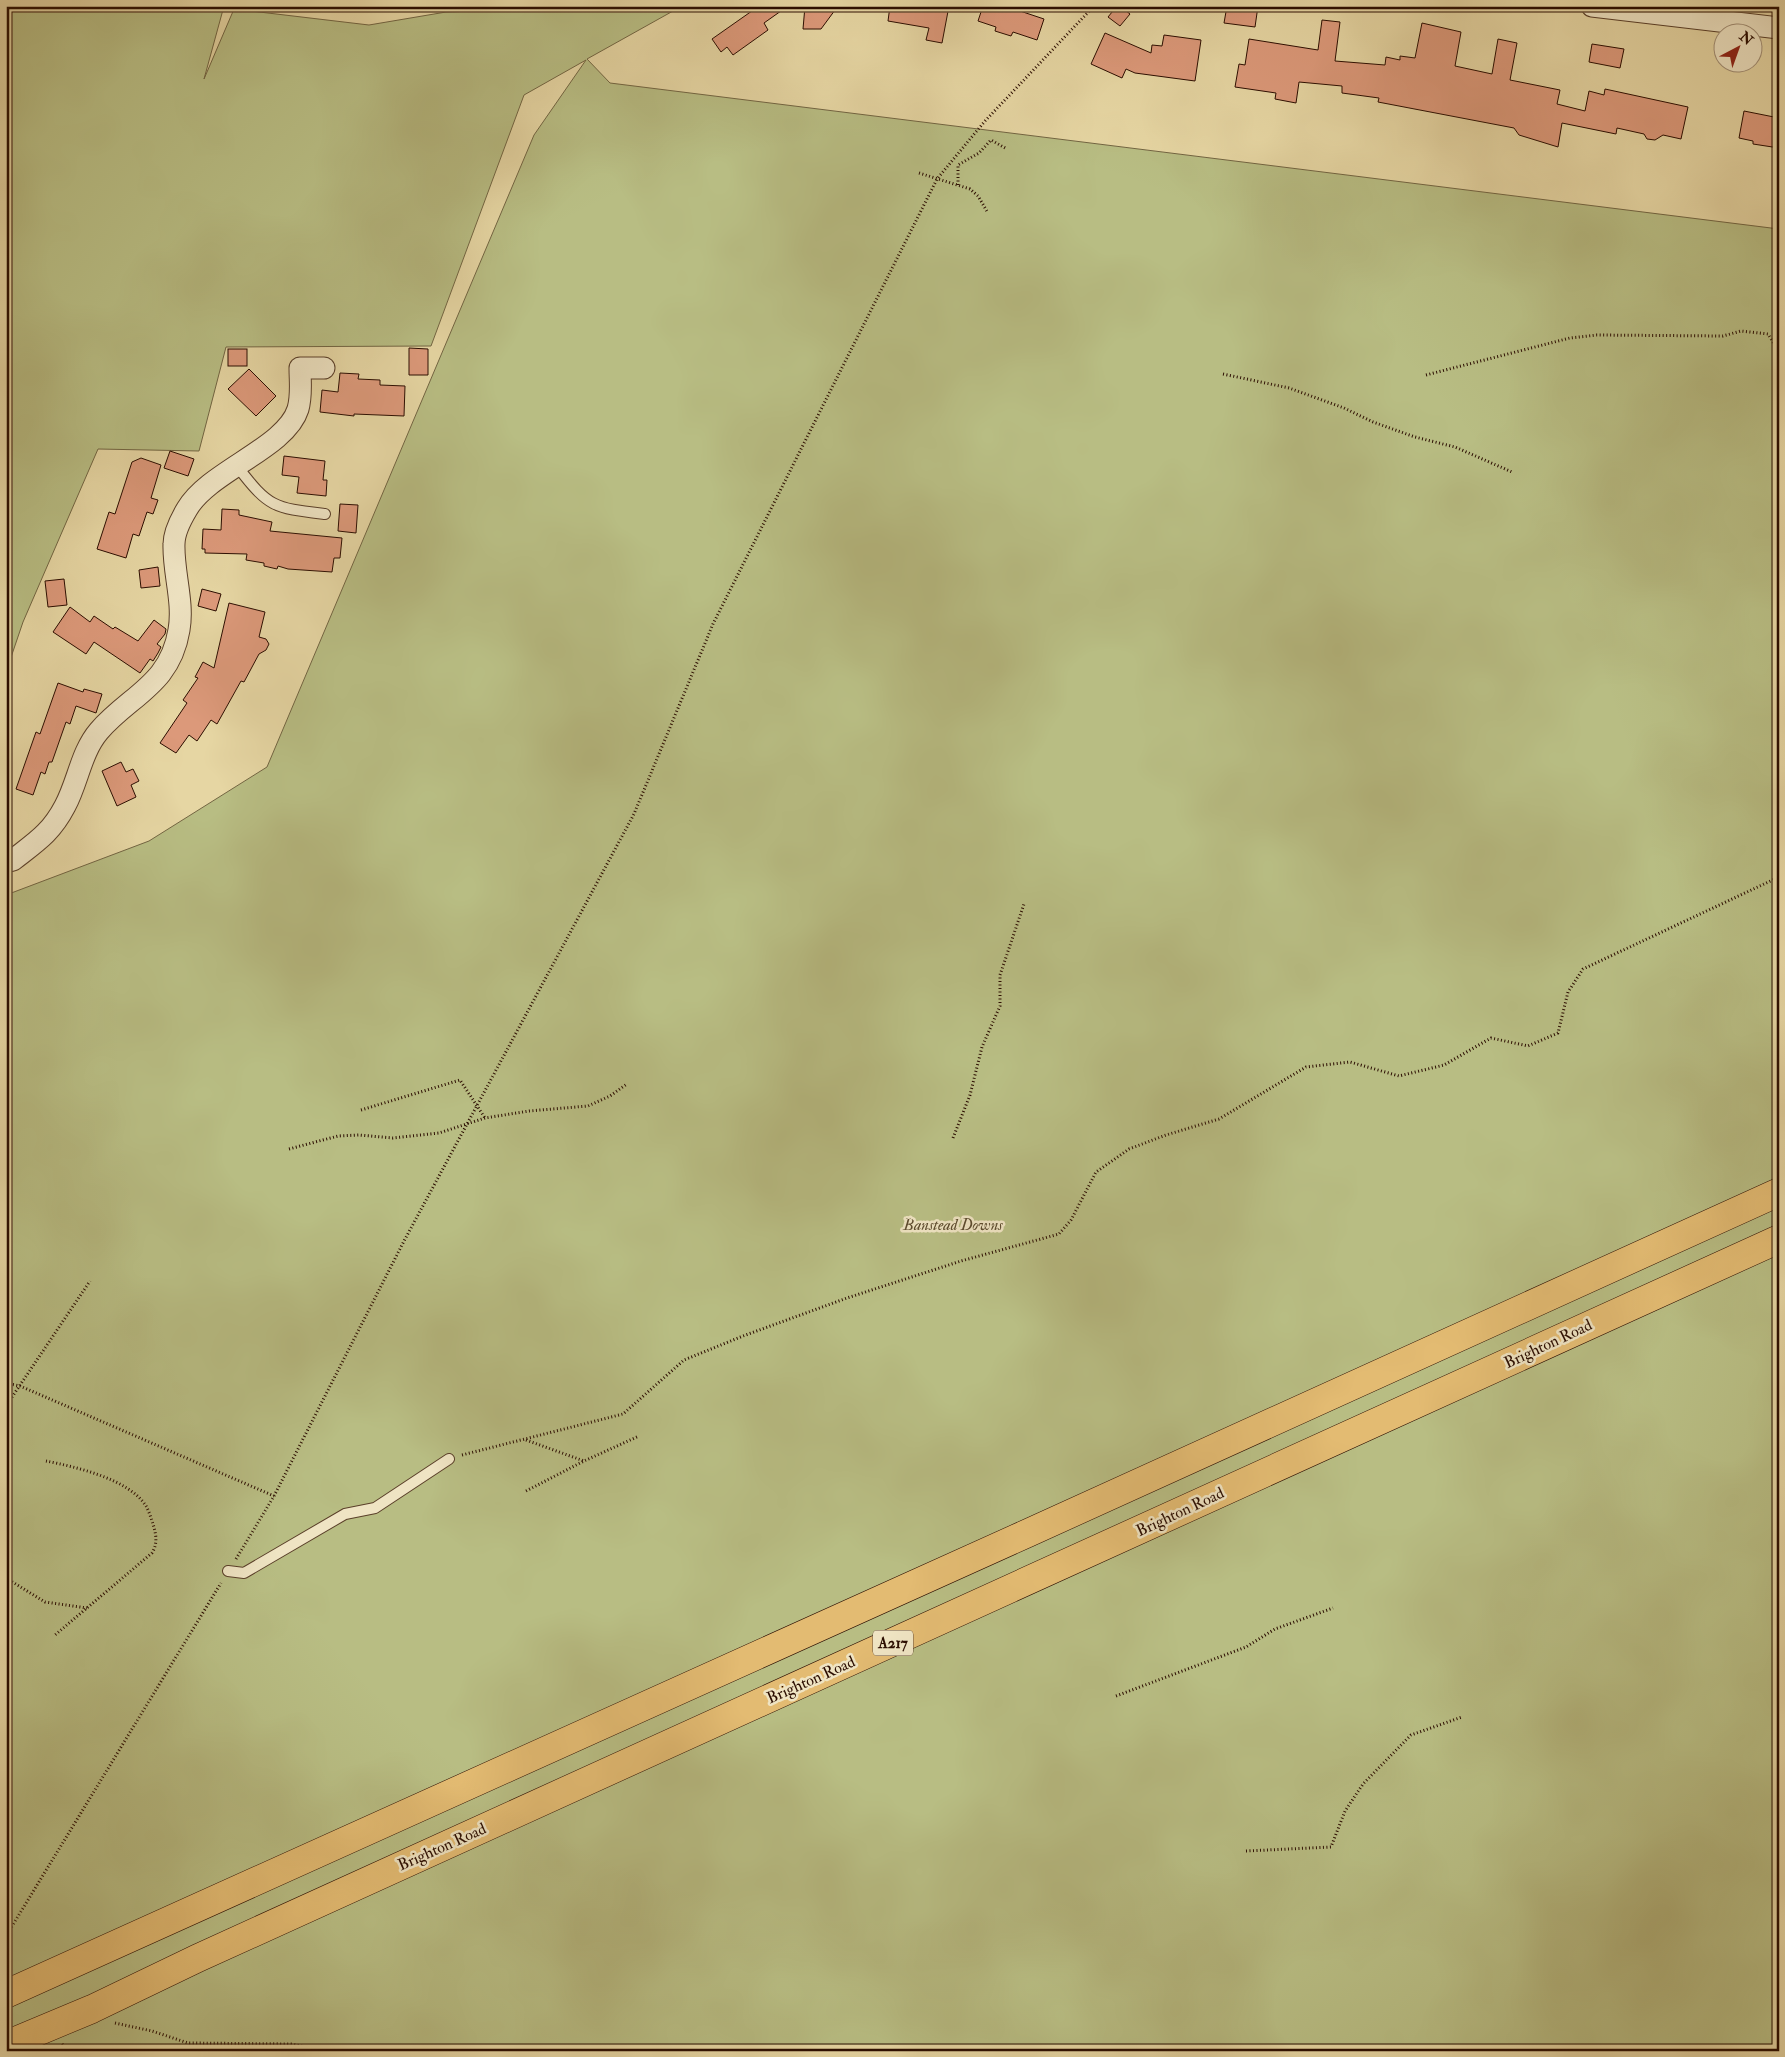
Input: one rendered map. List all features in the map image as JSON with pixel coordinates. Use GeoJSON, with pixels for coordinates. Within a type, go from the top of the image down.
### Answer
{"type":"FeatureCollection","features":[{"type":"Feature","properties":{"kind":"highway"},"geometry":{"type":"LineString","coordinates":[[6,1994],[965,1562],[1779,1192]]}},
{"type":"Feature","properties":{"kind":"highway","name":"Brighton Road"},"geometry":{"type":"LineString","coordinates":[[6,2045],[92,2009],[216,1950],[1779,1239]]}},
{"type":"Feature","properties":{"kind":"street"},"geometry":{"type":"LineString","coordinates":[[1592,6],[1779,28]]}},
{"type":"Feature","properties":{"kind":"street"},"geometry":{"type":"LineString","coordinates":[[6,862],[13,860],[50,831],[66,806],[89,745],[99,731],[160,676],[174,650],[181,616],[174,543],[176,531],[188,508],[199,492],[238,466],[290,423],[298,410],[301,395],[300,368],[324,368]]}},
{"type":"Feature","properties":{"kind":"lane"},"geometry":{"type":"LineString","coordinates":[[238,466],[265,499],[285,509],[325,514]]}},
{"type":"Feature","properties":{"kind":"lane"},"geometry":{"type":"LineString","coordinates":[[228,1571],[244,1573],[345,1514],[375,1508],[448,1459]]}},
{"type":"Feature","properties":{"kind":"path"},"geometry":{"type":"LineString","coordinates":[[6,1936],[274,1496],[404,1240],[634,814],[713,624],[936,179],[984,121],[1094,6]]}},
{"type":"Feature","properties":{"kind":"path"},"geometry":{"type":"LineString","coordinates":[[958,185],[958,165],[979,153],[992,140],[1008,149]]}},
{"type":"Feature","properties":{"kind":"path"},"geometry":{"type":"LineString","coordinates":[[919,173],[970,189],[978,196],[988,213]]}},
{"type":"Feature","properties":{"kind":"path"},"geometry":{"type":"LineString","coordinates":[[1426,374],[1570,338],[1598,335],[1723,336],[1741,331],[1768,334],[1779,352]]}},
{"type":"Feature","properties":{"kind":"path"},"geometry":{"type":"LineString","coordinates":[[1223,374],[1290,388],[1398,431],[1456,447],[1512,472]]}},
{"type":"Feature","properties":{"kind":"path"},"geometry":{"type":"LineString","coordinates":[[448,1459],[623,1414],[684,1360],[847,1298],[961,1261],[1059,1234],[1071,1220],[1096,1172],[1128,1149],[1219,1119],[1306,1067],[1350,1062],[1399,1076],[1444,1065],[1491,1038],[1528,1046],[1558,1033],[1568,992],[1583,969],[1779,876]]}},
{"type":"Feature","properties":{"kind":"path"},"geometry":{"type":"LineString","coordinates":[[953,1138],[970,1095],[982,1047],[1000,1006],[1000,975],[1024,904]]}},
{"type":"Feature","properties":{"kind":"path"},"geometry":{"type":"LineString","coordinates":[[361,1110],[460,1080],[485,1118]]}},
{"type":"Feature","properties":{"kind":"path"},"geometry":{"type":"LineString","coordinates":[[289,1149],[338,1136],[359,1135],[393,1138],[439,1133],[485,1118],[530,1111],[588,1106],[610,1096],[627,1084]]}},
{"type":"Feature","properties":{"kind":"path"},"geometry":{"type":"LineString","coordinates":[[6,1406],[90,1281]]}},
{"type":"Feature","properties":{"kind":"path"},"geometry":{"type":"LineString","coordinates":[[6,1383],[20,1386],[274,1496]]}},
{"type":"Feature","properties":{"kind":"path"},"geometry":{"type":"LineString","coordinates":[[526,1491],[584,1461],[639,1436]]}},
{"type":"Feature","properties":{"kind":"path"},"geometry":{"type":"LineString","coordinates":[[524,1440],[584,1461]]}},
{"type":"Feature","properties":{"kind":"path"},"geometry":{"type":"LineString","coordinates":[[46,1462],[81,1468],[117,1482],[146,1506],[156,1537],[152,1553],[55,1635]]}},
{"type":"Feature","properties":{"kind":"path"},"geometry":{"type":"LineString","coordinates":[[6,1578],[45,1602],[87,1608]]}},
{"type":"Feature","properties":{"kind":"path"},"geometry":{"type":"LineString","coordinates":[[1116,1696],[1246,1647],[1275,1629],[1334,1608]]}},
{"type":"Feature","properties":{"kind":"path"},"geometry":{"type":"LineString","coordinates":[[1246,1851],[1331,1847],[1345,1811],[1362,1784],[1411,1735],[1462,1717]]}},
{"type":"Feature","properties":{"kind":"path"},"geometry":{"type":"LineString","coordinates":[[108,2022],[152,2031],[188,2043],[291,2044],[324,2051]]}},
{"type":"Feature","properties":{"kind":"green space","name":"Banstead Downs"},"geometry":{"type":"Polygon","coordinates":[[[6,6],[224,6],[204,79],[234,9],[369,25],[446,12],[528,9],[484,6],[682,6],[587,59],[610,83],[1779,229],[1779,2051],[6,2051],[6,895],[149,841],[267,767],[534,135],[586,60],[524,95],[431,346],[226,347],[199,451],[98,449],[23,622],[6,672],[6,6]]]}},
{"type":"Feature","properties":{"kind":"building"},"geometry":{"type":"Polygon","coordinates":[[[759,6],[788,6],[764,23],[768,30],[733,55],[727,47],[721,52],[712,39],[759,6]]]}},
{"type":"Feature","properties":{"kind":"building"},"geometry":{"type":"Polygon","coordinates":[[[805,6],[838,6],[821,29],[803,29],[805,6]]]}},
{"type":"Feature","properties":{"kind":"building"},"geometry":{"type":"Polygon","coordinates":[[[890,6],[949,6],[942,43],[926,40],[929,28],[888,21],[890,6]]]}},
{"type":"Feature","properties":{"kind":"building"},"geometry":{"type":"Polygon","coordinates":[[[983,6],[1021,6],[1020,11],[1044,19],[1037,40],[1013,32],[1011,36],[995,31],[996,27],[978,21],[983,6]]]}},
{"type":"Feature","properties":{"kind":"building"},"geometry":{"type":"Polygon","coordinates":[[[1117,6],[1120,6],[1130,14],[1120,26],[1108,17],[1117,6]]]}},
{"type":"Feature","properties":{"kind":"building"},"geometry":{"type":"Polygon","coordinates":[[[1227,6],[1258,6],[1255,27],[1224,23],[1227,6]]]}},
{"type":"Feature","properties":{"kind":"building"},"geometry":{"type":"Polygon","coordinates":[[[1322,20],[1340,22],[1335,61],[1385,65],[1386,57],[1400,60],[1400,56],[1415,58],[1422,23],[1461,32],[1455,66],[1492,74],[1498,39],[1517,43],[1510,80],[1560,90],[1557,104],[1585,111],[1589,91],[1604,95],[1605,89],[1688,107],[1681,139],[1663,135],[1655,140],[1647,139],[1644,134],[1617,128],[1616,134],[1562,123],[1558,147],[1519,135],[1514,128],[1378,102],[1379,98],[1342,93],[1342,86],[1299,82],[1296,103],[1275,99],[1276,93],[1235,87],[1239,64],[1245,65],[1249,39],[1318,50],[1322,20]]]}},
{"type":"Feature","properties":{"kind":"building"},"geometry":{"type":"Polygon","coordinates":[[[1105,33],[1151,53],[1152,45],[1162,46],[1164,35],[1201,40],[1195,81],[1135,73],[1126,69],[1122,78],[1091,64],[1105,33]]]}},
{"type":"Feature","properties":{"kind":"building"},"geometry":{"type":"Polygon","coordinates":[[[1592,44],[1624,49],[1620,68],[1589,62],[1592,44]]]}},
{"type":"Feature","properties":{"kind":"building"},"geometry":{"type":"Polygon","coordinates":[[[1744,111],[1779,118],[1779,148],[1753,144],[1753,141],[1739,138],[1744,111]]]}},
{"type":"Feature","properties":{"kind":"building"},"geometry":{"type":"Polygon","coordinates":[[[409,348],[428,349],[428,375],[409,375],[409,348]]]}},
{"type":"Feature","properties":{"kind":"building"},"geometry":{"type":"Polygon","coordinates":[[[228,349],[247,349],[247,366],[228,366],[228,349]]]}},
{"type":"Feature","properties":{"kind":"building"},"geometry":{"type":"Polygon","coordinates":[[[249,369],[276,396],[256,416],[228,389],[249,369]]]}},
{"type":"Feature","properties":{"kind":"building"},"geometry":{"type":"Polygon","coordinates":[[[340,373],[359,374],[358,379],[380,380],[380,385],[405,386],[404,416],[354,414],[354,416],[320,412],[322,390],[338,392],[340,373]]]}},
{"type":"Feature","properties":{"kind":"building"},"geometry":{"type":"Polygon","coordinates":[[[170,451],[194,459],[188,476],[164,468],[170,451]]]}},
{"type":"Feature","properties":{"kind":"building"},"geometry":{"type":"Polygon","coordinates":[[[284,456],[325,461],[323,480],[327,480],[326,496],[297,493],[299,477],[282,475],[284,456]]]}},
{"type":"Feature","properties":{"kind":"building"},"geometry":{"type":"Polygon","coordinates":[[[141,458],[161,465],[151,498],[158,500],[153,514],[147,512],[139,536],[133,534],[126,558],[97,549],[109,512],[115,514],[132,462],[141,458]]]}},
{"type":"Feature","properties":{"kind":"building"},"geometry":{"type":"Polygon","coordinates":[[[340,504],[358,505],[356,533],[338,531],[340,504]]]}},
{"type":"Feature","properties":{"kind":"building"},"geometry":{"type":"Polygon","coordinates":[[[222,509],[239,510],[239,515],[272,522],[270,531],[342,538],[340,558],[334,558],[332,572],[288,569],[278,566],[277,569],[264,566],[264,563],[246,560],[247,554],[205,553],[205,549],[202,549],[203,529],[221,530],[222,509]]]}},
{"type":"Feature","properties":{"kind":"building"},"geometry":{"type":"Polygon","coordinates":[[[158,567],[160,586],[141,588],[139,570],[158,567]]]}},
{"type":"Feature","properties":{"kind":"building"},"geometry":{"type":"Polygon","coordinates":[[[64,579],[67,605],[48,607],[45,581],[64,579]]]}},
{"type":"Feature","properties":{"kind":"building"},"geometry":{"type":"Polygon","coordinates":[[[202,589],[221,594],[216,611],[198,606],[202,589]]]}},
{"type":"Feature","properties":{"kind":"building"},"geometry":{"type":"Polygon","coordinates":[[[229,603],[265,612],[259,637],[266,639],[269,644],[266,650],[259,654],[244,682],[241,681],[217,724],[211,720],[197,741],[189,735],[176,753],[160,743],[187,703],[183,700],[198,678],[195,677],[203,662],[214,668],[229,603]]]}},
{"type":"Feature","properties":{"kind":"building"},"geometry":{"type":"Polygon","coordinates":[[[70,607],[90,622],[94,616],[113,629],[115,627],[138,641],[154,620],[166,629],[165,634],[157,644],[161,647],[153,661],[150,659],[140,673],[94,642],[86,654],[53,632],[70,607]]]}},
{"type":"Feature","properties":{"kind":"building"},"geometry":{"type":"Polygon","coordinates":[[[58,683],[83,692],[84,689],[102,694],[96,713],[76,706],[70,724],[66,722],[52,762],[49,762],[45,774],[41,772],[33,795],[16,789],[36,732],[40,734],[58,683]]]}},
{"type":"Feature","properties":{"kind":"building"},"geometry":{"type":"Polygon","coordinates":[[[121,762],[126,772],[133,769],[139,781],[131,785],[136,797],[117,806],[102,771],[121,762]]]}}]}
